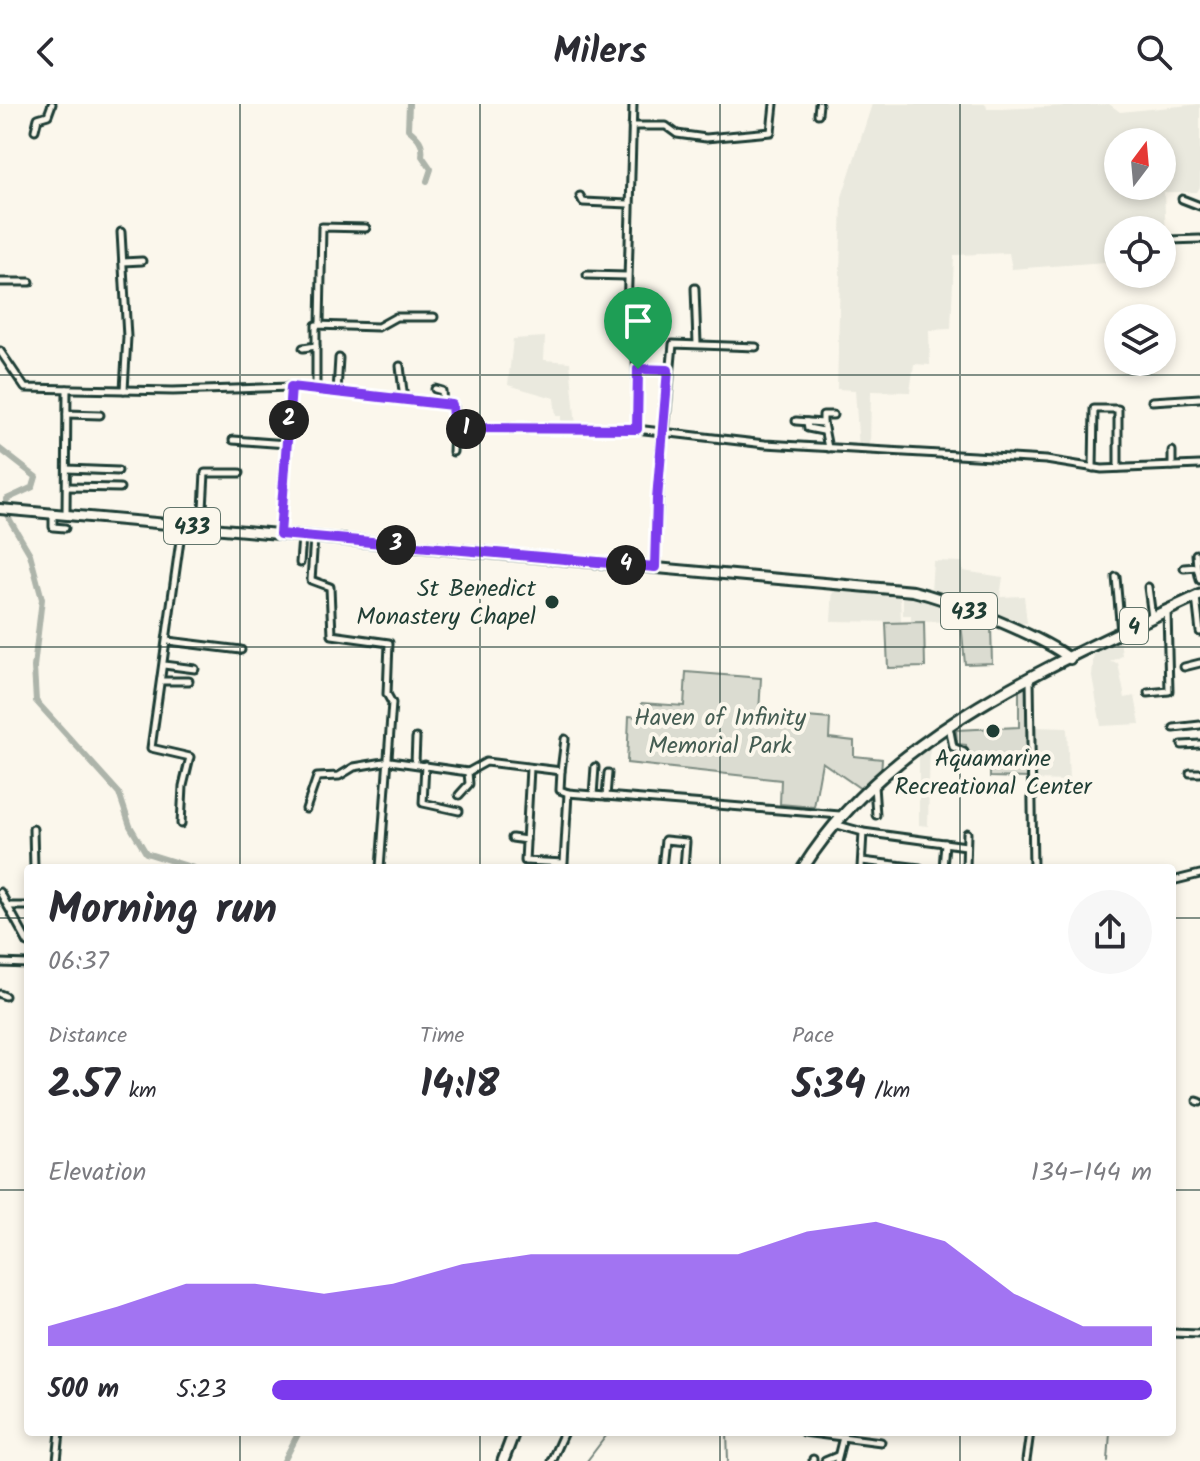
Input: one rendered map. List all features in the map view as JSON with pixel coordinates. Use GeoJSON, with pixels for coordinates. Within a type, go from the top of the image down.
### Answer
{"type":"FeatureCollection","features":[{"type":"Feature","properties":{"kind":"highway","name":"4"},"geometry":{"type":"LineString","coordinates":[[806,864],[835,821],[948,725],[1121,632],[1198,596]]}},
{"type":"Feature","properties":{"kind":"highway"},"geometry":{"type":"LineString","coordinates":[[503,1461],[512,1436]]}},
{"type":"Feature","properties":{"kind":"main road","name":"433"},"geometry":{"type":"LineString","coordinates":[[0,509],[913,591],[947,601],[1047,645],[1070,659]]}},
{"type":"Feature","properties":{"kind":"street"},"geometry":{"type":"LineString","coordinates":[[35,130],[38,118],[48,115],[52,104]]}},
{"type":"Feature","properties":{"kind":"street"},"geometry":{"type":"LineString","coordinates":[[633,104],[627,276],[628,328],[636,343],[638,369],[637,429]]}},
{"type":"Feature","properties":{"kind":"street"},"geometry":{"type":"LineString","coordinates":[[632,126],[666,126],[677,134],[706,138],[771,132],[774,104]]}},
{"type":"Feature","properties":{"kind":"street"},"geometry":{"type":"LineString","coordinates":[[818,114],[819,104]]}},
{"type":"Feature","properties":{"kind":"street"},"geometry":{"type":"LineString","coordinates":[[580,196],[583,202],[629,204]]}},
{"type":"Feature","properties":{"kind":"street"},"geometry":{"type":"LineString","coordinates":[[1182,199],[1200,206]]}},
{"type":"Feature","properties":{"kind":"street"},"geometry":{"type":"LineString","coordinates":[[320,324],[322,227],[366,228]]}},
{"type":"Feature","properties":{"kind":"street"},"geometry":{"type":"LineString","coordinates":[[121,232],[127,337],[124,390]]}},
{"type":"Feature","properties":{"kind":"street"},"geometry":{"type":"LineString","coordinates":[[1176,240],[1200,239]]}},
{"type":"Feature","properties":{"kind":"street"},"geometry":{"type":"LineString","coordinates":[[123,262],[142,261]]}},
{"type":"Feature","properties":{"kind":"street"},"geometry":{"type":"LineString","coordinates":[[587,275],[627,276]]}},
{"type":"Feature","properties":{"kind":"street"},"geometry":{"type":"LineString","coordinates":[[0,282],[30,282]]}},
{"type":"Feature","properties":{"kind":"street"},"geometry":{"type":"LineString","coordinates":[[695,288],[697,344]]}},
{"type":"Feature","properties":{"kind":"street"},"geometry":{"type":"LineString","coordinates":[[316,390],[315,326],[378,327],[396,317],[434,317]]}},
{"type":"Feature","properties":{"kind":"street"},"geometry":{"type":"LineString","coordinates":[[655,567],[663,431],[673,344],[756,347]]}},
{"type":"Feature","properties":{"kind":"street"},"geometry":{"type":"LineString","coordinates":[[303,348],[316,346]]}},
{"type":"Feature","properties":{"kind":"street"},"geometry":{"type":"LineString","coordinates":[[0,351],[22,387],[124,390],[291,387],[443,404],[454,407],[453,452]]}},
{"type":"Feature","properties":{"kind":"street"},"geometry":{"type":"LineString","coordinates":[[337,392],[339,358]]}},
{"type":"Feature","properties":{"kind":"street"},"geometry":{"type":"LineString","coordinates":[[400,366],[404,400]]}},
{"type":"Feature","properties":{"kind":"street"},"geometry":{"type":"LineString","coordinates":[[638,369],[668,370]]}},
{"type":"Feature","properties":{"kind":"street"},"geometry":{"type":"LineString","coordinates":[[280,534],[291,387]]}},
{"type":"Feature","properties":{"kind":"street"},"geometry":{"type":"LineString","coordinates":[[66,515],[67,389]]}},
{"type":"Feature","properties":{"kind":"street"},"geometry":{"type":"LineString","coordinates":[[435,389],[442,391],[443,404]]}},
{"type":"Feature","properties":{"kind":"street"},"geometry":{"type":"LineString","coordinates":[[1152,401],[1200,398]]}},
{"type":"Feature","properties":{"kind":"street"},"geometry":{"type":"LineString","coordinates":[[1093,468],[1094,409],[1118,409],[1118,468]]}},
{"type":"Feature","properties":{"kind":"street"},"geometry":{"type":"LineString","coordinates":[[58,412],[100,415]]}},
{"type":"Feature","properties":{"kind":"street"},"geometry":{"type":"LineString","coordinates":[[823,431],[823,415],[833,415]]}},
{"type":"Feature","properties":{"kind":"street"},"geometry":{"type":"LineString","coordinates":[[796,421],[823,423]]}},
{"type":"Feature","properties":{"kind":"street"},"geometry":{"type":"LineString","coordinates":[[807,422],[808,428],[823,431],[829,438],[828,449]]}},
{"type":"Feature","properties":{"kind":"street"},"geometry":{"type":"LineString","coordinates":[[454,428],[637,429],[828,449],[1046,460],[1093,468],[1200,465]]}},
{"type":"Feature","properties":{"kind":"street"},"geometry":{"type":"LineString","coordinates":[[57,436],[67,435]]}},
{"type":"Feature","properties":{"kind":"street"},"geometry":{"type":"LineString","coordinates":[[233,440],[287,444]]}},
{"type":"Feature","properties":{"kind":"street"},"geometry":{"type":"LineString","coordinates":[[1172,451],[1172,466]]}},
{"type":"Feature","properties":{"kind":"street"},"geometry":{"type":"LineString","coordinates":[[67,469],[118,471]]}},
{"type":"Feature","properties":{"kind":"street"},"geometry":{"type":"LineString","coordinates":[[202,527],[205,473],[240,473]]}},
{"type":"Feature","properties":{"kind":"street"},"geometry":{"type":"LineString","coordinates":[[67,487],[120,488]]}},
{"type":"Feature","properties":{"kind":"street"},"geometry":{"type":"LineString","coordinates":[[53,514],[53,527],[65,528]]}},
{"type":"Feature","properties":{"kind":"street"},"geometry":{"type":"LineString","coordinates":[[181,824],[183,786],[190,757],[151,748],[182,525]]}},
{"type":"Feature","properties":{"kind":"street"},"geometry":{"type":"LineString","coordinates":[[300,563],[302,536]]}},
{"type":"Feature","properties":{"kind":"street"},"geometry":{"type":"LineString","coordinates":[[314,537],[311,580],[330,587],[332,635],[389,643],[387,694],[392,703],[390,761],[380,864]]}},
{"type":"Feature","properties":{"kind":"street"},"geometry":{"type":"LineString","coordinates":[[1196,554],[1200,580]]}},
{"type":"Feature","properties":{"kind":"street"},"geometry":{"type":"LineString","coordinates":[[1184,568],[1197,567]]}},
{"type":"Feature","properties":{"kind":"street"},"geometry":{"type":"LineString","coordinates":[[1116,577],[1121,632]]}},
{"type":"Feature","properties":{"kind":"street"},"geometry":{"type":"LineString","coordinates":[[1148,587],[1152,617]]}},
{"type":"Feature","properties":{"kind":"street"},"geometry":{"type":"LineString","coordinates":[[1198,596],[1200,632]]}},
{"type":"Feature","properties":{"kind":"street"},"geometry":{"type":"LineString","coordinates":[[1148,693],[1169,691],[1167,611]]}},
{"type":"Feature","properties":{"kind":"street"},"geometry":{"type":"LineString","coordinates":[[168,641],[241,650]]}},
{"type":"Feature","properties":{"kind":"street"},"geometry":{"type":"LineString","coordinates":[[1184,667],[1200,663]]}},
{"type":"Feature","properties":{"kind":"street"},"geometry":{"type":"LineString","coordinates":[[164,665],[195,669]]}},
{"type":"Feature","properties":{"kind":"street"},"geometry":{"type":"LineString","coordinates":[[1030,680],[1033,864]]}},
{"type":"Feature","properties":{"kind":"street"},"geometry":{"type":"LineString","coordinates":[[162,681],[189,681]]}},
{"type":"Feature","properties":{"kind":"street"},"geometry":{"type":"LineString","coordinates":[[948,725],[953,747],[964,752],[964,761]]}},
{"type":"Feature","properties":{"kind":"street"},"geometry":{"type":"LineString","coordinates":[[1174,728],[1200,725]]}},
{"type":"Feature","properties":{"kind":"street"},"geometry":{"type":"LineString","coordinates":[[415,763],[416,738]]}},
{"type":"Feature","properties":{"kind":"street"},"geometry":{"type":"LineString","coordinates":[[565,739],[560,790],[568,793],[835,821],[854,831],[966,846]]}},
{"type":"Feature","properties":{"kind":"street"},"geometry":{"type":"LineString","coordinates":[[1182,745],[1200,744]]}},
{"type":"Feature","properties":{"kind":"street"},"geometry":{"type":"LineString","coordinates":[[306,809],[317,777],[339,776],[354,767],[390,761],[468,772],[486,762],[561,771]]}},
{"type":"Feature","properties":{"kind":"street"},"geometry":{"type":"LineString","coordinates":[[425,765],[423,803],[459,811]]}},
{"type":"Feature","properties":{"kind":"street"},"geometry":{"type":"LineString","coordinates":[[593,795],[595,767]]}},
{"type":"Feature","properties":{"kind":"street"},"geometry":{"type":"LineString","coordinates":[[530,768],[525,861],[548,864]]}},
{"type":"Feature","properties":{"kind":"street"},"geometry":{"type":"LineString","coordinates":[[459,795],[469,784],[468,772]]}},
{"type":"Feature","properties":{"kind":"street"},"geometry":{"type":"LineString","coordinates":[[606,796],[608,773]]}},
{"type":"Feature","properties":{"kind":"street"},"geometry":{"type":"LineString","coordinates":[[1190,773],[1200,773]]}},
{"type":"Feature","properties":{"kind":"street"},"geometry":{"type":"LineString","coordinates":[[874,785],[876,815]]}},
{"type":"Feature","properties":{"kind":"street"},"geometry":{"type":"LineString","coordinates":[[564,864],[568,793]]}},
{"type":"Feature","properties":{"kind":"street"},"geometry":{"type":"LineString","coordinates":[[33,829],[34,864]]}},
{"type":"Feature","properties":{"kind":"street"},"geometry":{"type":"LineString","coordinates":[[862,864],[863,832]]}},
{"type":"Feature","properties":{"kind":"street"},"geometry":{"type":"LineString","coordinates":[[966,864],[967,833]]}},
{"type":"Feature","properties":{"kind":"street"},"geometry":{"type":"LineString","coordinates":[[512,838],[526,840]]}},
{"type":"Feature","properties":{"kind":"street"},"geometry":{"type":"LineString","coordinates":[[662,864],[665,840],[686,842],[684,864]]}},
{"type":"Feature","properties":{"kind":"street"},"geometry":{"type":"LineString","coordinates":[[943,864],[945,843]]}},
{"type":"Feature","properties":{"kind":"street"},"geometry":{"type":"LineString","coordinates":[[1176,880],[1200,874]]}},
{"type":"Feature","properties":{"kind":"street"},"geometry":{"type":"LineString","coordinates":[[0,892],[24,930]]}},
{"type":"Feature","properties":{"kind":"street"},"geometry":{"type":"LineString","coordinates":[[7,906],[24,906]]}},
{"type":"Feature","properties":{"kind":"street"},"geometry":{"type":"LineString","coordinates":[[0,963],[24,964]]}},
{"type":"Feature","properties":{"kind":"street"},"geometry":{"type":"LineString","coordinates":[[1176,1333],[1200,1334]]}},
{"type":"Feature","properties":{"kind":"street"},"geometry":{"type":"LineString","coordinates":[[57,1461],[60,1436]]}},
{"type":"Feature","properties":{"kind":"street"},"geometry":{"type":"LineString","coordinates":[[551,1461],[562,1436]]}},
{"type":"Feature","properties":{"kind":"street"},"geometry":{"type":"LineString","coordinates":[[835,1436],[881,1442]]}},
{"type":"Feature","properties":{"kind":"street"},"geometry":{"type":"LineString","coordinates":[[1026,1461],[1029,1436]]}},
{"type":"Feature","properties":{"kind":"street"},"geometry":{"type":"LineString","coordinates":[[825,1461],[837,1458],[843,1437]]}},
{"type":"Feature","properties":{"kind":"shaded area"},"geometry":{"type":"Polygon","coordinates":[[[872,104],[986,104],[987,109],[1000,109],[1109,104],[1120,112],[1200,104],[1200,187],[1197,192],[1176,192],[1176,128],[1104,128],[1104,200],[1164,200],[1165,216],[1104,216],[1104,262],[1012,269],[1009,253],[954,255],[951,329],[929,330],[930,365],[914,364],[910,392],[871,391],[870,449],[859,449],[855,390],[837,389],[842,197],[872,104]]]}},
{"type":"Feature","properties":{"kind":"shaded area"},"geometry":{"type":"Polygon","coordinates":[[[545,337],[544,360],[570,362],[576,426],[561,427],[561,416],[556,416],[554,398],[508,385],[513,339],[545,337]]]}},
{"type":"Feature","properties":{"kind":"shaded area"},"geometry":{"type":"Polygon","coordinates":[[[933,561],[962,562],[963,571],[1003,577],[1000,597],[1024,596],[1027,623],[1007,624],[931,592],[933,561]]]}},
{"type":"Feature","properties":{"kind":"shaded area"},"geometry":{"type":"Polygon","coordinates":[[[833,588],[900,593],[901,622],[831,621],[833,588]]]}},
{"type":"Feature","properties":{"kind":"shaded area"},"geometry":{"type":"Polygon","coordinates":[[[903,593],[946,604],[983,621],[911,622],[911,615],[903,615],[903,593]]]}},
{"type":"Feature","properties":{"kind":"shaded area"},"geometry":{"type":"Polygon","coordinates":[[[1120,638],[1122,656],[1110,662],[1118,663],[1125,698],[1135,696],[1140,724],[1101,726],[1092,676],[1094,650],[1120,638]]]}},
{"type":"Feature","properties":{"kind":"shaded area"},"geometry":{"type":"Polygon","coordinates":[[[1034,727],[1067,728],[1069,781],[1032,780],[1034,727]]]}},
{"type":"Feature","properties":{"kind":"shaded area"},"geometry":{"type":"Polygon","coordinates":[[[930,744],[928,826],[919,825],[919,753],[930,744]]]}},
{"type":"Feature","properties":{"kind":"green space"},"geometry":{"type":"Polygon","coordinates":[[[983,621],[991,626],[992,663],[965,664],[961,622],[983,621]]]}},
{"type":"Feature","properties":{"kind":"green space"},"geometry":{"type":"Polygon","coordinates":[[[924,622],[925,667],[888,668],[886,623],[924,622]]]}},
{"type":"Feature","properties":{"kind":"green space","name":"Haven of Infinity Memorial Park"},"geometry":{"type":"Polygon","coordinates":[[[686,672],[761,678],[759,713],[830,719],[829,738],[854,741],[854,756],[882,759],[881,773],[861,789],[822,762],[814,807],[780,804],[781,780],[627,763],[629,716],[640,717],[642,703],[684,706],[686,672]]]}},
{"type":"Feature","properties":{"kind":"green space","name":"Aquamarine Recreational Center"},"geometry":{"type":"Polygon","coordinates":[[[1029,685],[1030,778],[990,777],[990,760],[966,758],[966,745],[957,744],[956,730],[1019,727],[1019,690],[1029,685]]]}},
{"type":"Feature","properties":{"kind":"waterway"},"geometry":{"type":"LineString","coordinates":[[409,104],[408,129],[420,141],[422,156],[431,169],[427,181]]}},
{"type":"Feature","properties":{"kind":"waterway"},"geometry":{"type":"LineString","coordinates":[[0,449],[36,477],[33,487],[7,499],[4,510],[30,554],[42,599],[34,667],[36,701],[119,793],[130,826],[146,853],[181,864]]}},
{"type":"Feature","properties":{"kind":"waterway"},"geometry":{"type":"LineString","coordinates":[[284,1461],[297,1436]]}},
{"type":"Feature","properties":{"kind":"waterway"},"geometry":{"type":"LineString","coordinates":[[587,1461],[606,1436]]}},
{"type":"Feature","properties":{"kind":"waterway"},"geometry":{"type":"LineString","coordinates":[[727,1436],[728,1461]]}},
{"type":"Feature","properties":{"kind":"waterway"},"geometry":{"type":"LineString","coordinates":[[1108,1461],[1110,1436]]}},
{"type":"Feature","properties":{"kind":"place","name":"St Benedict Monastery Chapel"},"geometry":{"type":"Point","coordinates":[552,602]}},
{"type":"Feature","properties":{"kind":"place","name":"Aquamarine Recreational Center"},"geometry":{"type":"Point","coordinates":[993,731]}},
{"type":"Feature","properties":{"kind":"route"},"geometry":{"type":"LineString","coordinates":[[638,369],[668,370],[657,499],[655,567],[280,534],[291,387],[452,405],[454,428],[637,429],[638,369]]}}]}
